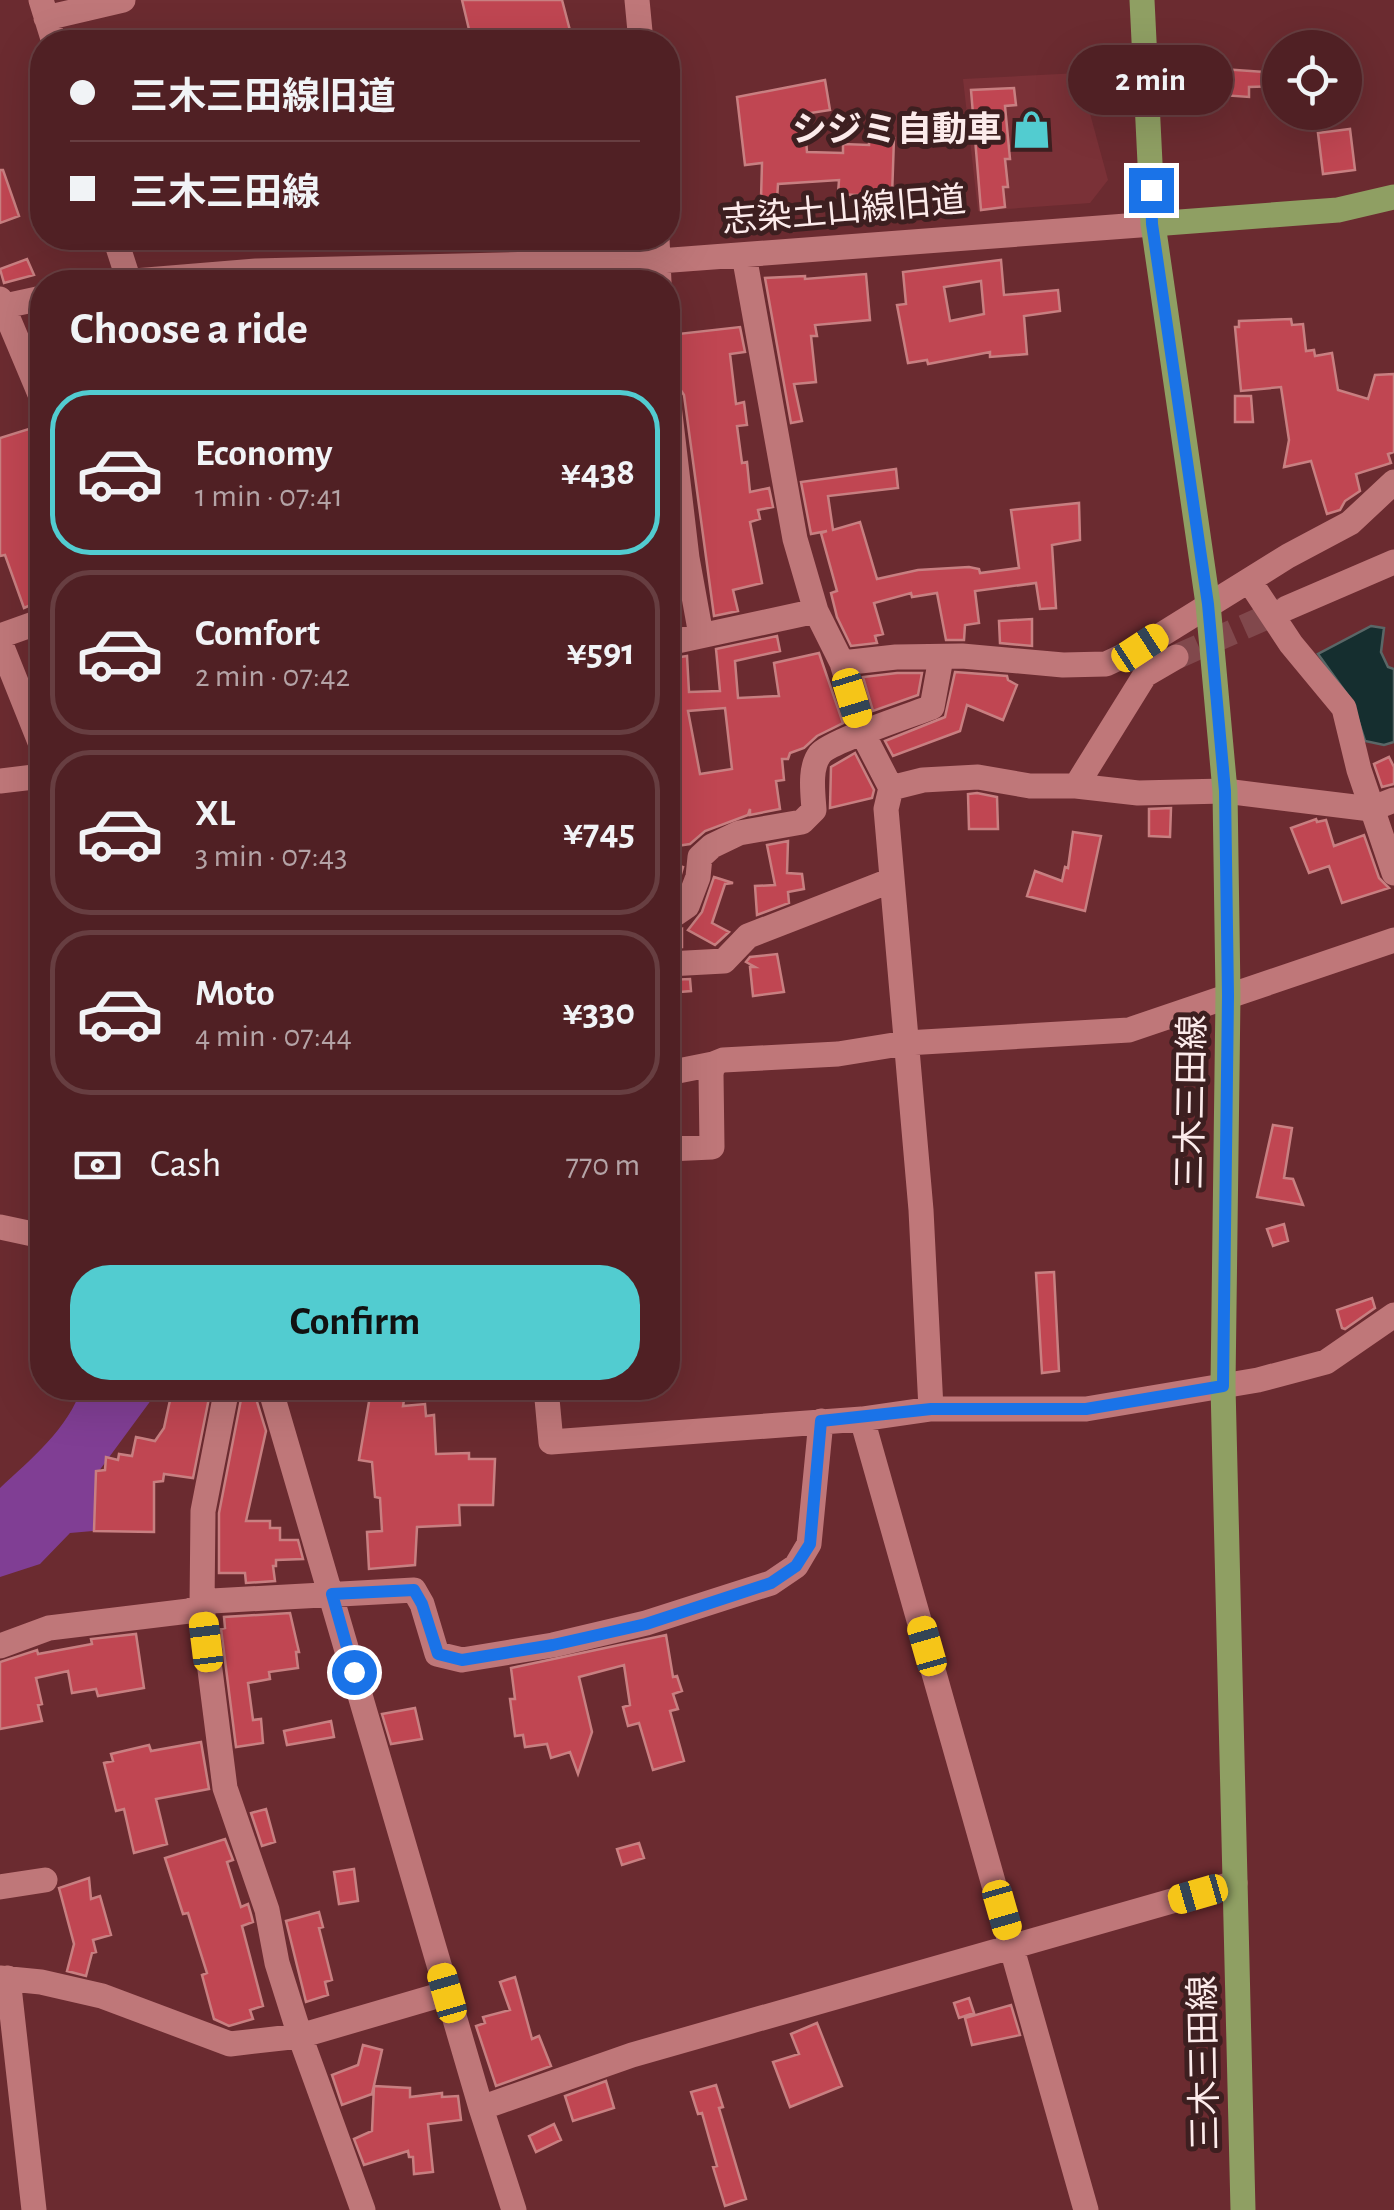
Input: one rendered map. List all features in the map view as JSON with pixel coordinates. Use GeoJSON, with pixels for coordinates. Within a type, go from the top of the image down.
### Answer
{"type":"FeatureCollection","features":[{"type":"Feature","properties":{"kind":"main road","name":"三木三田線"},"geometry":{"type":"LineString","coordinates":[[1142,0],[1152,224],[1208,604],[1225,791],[1228,996],[1223,1386],[1244,2210]]}},
{"type":"Feature","properties":{"kind":"main road"},"geometry":{"type":"LineString","coordinates":[[1152,224],[1338,210],[1394,196]]}},
{"type":"Feature","properties":{"kind":"street"},"geometry":{"type":"LineString","coordinates":[[47,20],[123,0]]}},
{"type":"Feature","properties":{"kind":"street"},"geometry":{"type":"LineString","coordinates":[[638,0],[640,30]]}},
{"type":"Feature","properties":{"kind":"street","name":"志染土山線旧道"},"geometry":{"type":"LineString","coordinates":[[522,270],[1152,224]]}},
{"type":"Feature","properties":{"kind":"street"},"geometry":{"type":"LineString","coordinates":[[744,255],[795,539],[816,612],[842,663],[864,734],[891,788],[886,809],[921,1210],[931,1409]]}},
{"type":"Feature","properties":{"kind":"street"},"geometry":{"type":"LineString","coordinates":[[30,300],[1,304],[30,371]]}},
{"type":"Feature","properties":{"kind":"street"},"geometry":{"type":"LineString","coordinates":[[842,663],[962,656],[1106,664],[1140,648],[1350,522],[1394,482]]}},
{"type":"Feature","properties":{"kind":"street"},"geometry":{"type":"LineString","coordinates":[[680,499],[701,635]]}},
{"type":"Feature","properties":{"kind":"street"},"geometry":{"type":"LineString","coordinates":[[1288,608],[1394,562]]}},
{"type":"Feature","properties":{"kind":"street"},"geometry":{"type":"LineString","coordinates":[[1250,582],[1291,644],[1344,708],[1382,804],[1394,873]]}},
{"type":"Feature","properties":{"kind":"street"},"geometry":{"type":"LineString","coordinates":[[680,641],[816,612]]}},
{"type":"Feature","properties":{"kind":"street"},"geometry":{"type":"LineString","coordinates":[[30,626],[0,639],[30,715]]}},
{"type":"Feature","properties":{"kind":"street"},"geometry":{"type":"LineString","coordinates":[[1076,786],[1145,676],[1176,657]]}},
{"type":"Feature","properties":{"kind":"street"},"geometry":{"type":"LineString","coordinates":[[680,911],[687,906],[700,857],[712,846],[739,833],[802,822],[814,810],[813,772],[819,754],[837,742],[932,706],[940,658]]}},
{"type":"Feature","properties":{"kind":"street"},"geometry":{"type":"LineString","coordinates":[[0,781],[30,777]]}},
{"type":"Feature","properties":{"kind":"street"},"geometry":{"type":"LineString","coordinates":[[891,788],[922,780],[978,777],[1030,786],[1138,793],[1225,791],[1382,804]]}},
{"type":"Feature","properties":{"kind":"street"},"geometry":{"type":"LineString","coordinates":[[680,963],[724,960],[748,936],[892,880]]}},
{"type":"Feature","properties":{"kind":"street"},"geometry":{"type":"LineString","coordinates":[[680,1071],[906,1043],[1129,1030],[1394,940]]}},
{"type":"Feature","properties":{"kind":"street"},"geometry":{"type":"LineString","coordinates":[[680,1149],[712,1147],[713,1064]]}},
{"type":"Feature","properties":{"kind":"street"},"geometry":{"type":"LineString","coordinates":[[0,1227],[30,1233]]}},
{"type":"Feature","properties":{"kind":"street"},"geometry":{"type":"LineString","coordinates":[[547,1400],[551,1442],[862,1419],[931,1409],[1086,1409],[1223,1386],[1326,1362],[1394,1315]]}},
{"type":"Feature","properties":{"kind":"street"},"geometry":{"type":"LineString","coordinates":[[226,1400],[203,1511],[202,1607],[225,1788],[266,1910],[277,1963],[300,2036],[363,2210]]}},
{"type":"Feature","properties":{"kind":"street"},"geometry":{"type":"LineString","coordinates":[[274,1400],[480,2108],[514,2210]]}},
{"type":"Feature","properties":{"kind":"street"},"geometry":{"type":"LineString","coordinates":[[862,1419],[1086,2210]]}},
{"type":"Feature","properties":{"kind":"street"},"geometry":{"type":"LineString","coordinates":[[0,1646],[49,1628],[202,1607],[212,1601],[414,1590],[438,1654],[462,1660],[646,1624],[771,1583],[796,1566],[810,1544],[821,1421]]}},
{"type":"Feature","properties":{"kind":"street"},"geometry":{"type":"LineString","coordinates":[[0,1888],[45,1880]]}},
{"type":"Feature","properties":{"kind":"street"},"geometry":{"type":"LineString","coordinates":[[480,2108],[632,2055],[1235,1883]]}},
{"type":"Feature","properties":{"kind":"street"},"geometry":{"type":"LineString","coordinates":[[34,2210],[4,1978],[102,1996],[230,2044],[300,2036],[447,1993]]}},
{"type":"Feature","properties":{"kind":"shaded area","name":"シジミ自動車"},"geometry":{"type":"Polygon","coordinates":[[[1079,73],[1108,180],[1090,203],[978,211],[963,79],[1079,73]]]}},
{"type":"Feature","properties":{"kind":"shaded area"},"geometry":{"type":"Polygon","coordinates":[[[151,1400],[96,1475],[93,1531],[70,1533],[40,1564],[0,1577],[0,1488],[58,1430],[76,1402],[151,1400]]]}},
{"type":"Feature","properties":{"kind":"water"},"geometry":{"type":"Polygon","coordinates":[[[1371,626],[1384,628],[1381,652],[1388,667],[1394,669],[1394,742],[1384,745],[1365,741],[1352,701],[1318,654],[1371,626]]]}},
{"type":"Feature","properties":{"kind":"building"},"geometry":{"type":"Polygon","coordinates":[[[462,0],[562,0],[570,30],[469,30],[462,0]]]}},
{"type":"Feature","properties":{"kind":"building"},"geometry":{"type":"Polygon","coordinates":[[[1193,67],[1262,72],[1262,87],[1249,87],[1249,97],[1208,94],[1207,98],[1192,98],[1193,67]]]}},
{"type":"Feature","properties":{"kind":"building"},"geometry":{"type":"Polygon","coordinates":[[[825,80],[830,110],[804,114],[807,152],[843,153],[843,144],[869,145],[869,137],[894,138],[892,197],[838,194],[839,180],[778,184],[777,200],[761,199],[762,163],[745,165],[737,97],[825,80]]]}},
{"type":"Feature","properties":{"kind":"building"},"geometry":{"type":"Polygon","coordinates":[[[1014,88],[1016,105],[1005,106],[1010,159],[1005,159],[1005,207],[981,210],[971,90],[1014,88]]]}},
{"type":"Feature","properties":{"kind":"building"},"geometry":{"type":"Polygon","coordinates":[[[1350,130],[1355,170],[1323,174],[1318,133],[1350,130]]]}},
{"type":"Feature","properties":{"kind":"building"},"geometry":{"type":"Polygon","coordinates":[[[0,170],[19,216],[0,223],[0,170]]]}},
{"type":"Feature","properties":{"kind":"building"},"geometry":{"type":"Polygon","coordinates":[[[27,259],[32,270],[30,276],[4,283],[0,269],[27,259]]]}},
{"type":"Feature","properties":{"kind":"building"},"geometry":{"type":"Polygon","coordinates":[[[1001,260],[1004,295],[1058,290],[1060,311],[1024,316],[1027,354],[990,357],[990,352],[928,364],[927,360],[908,363],[897,305],[906,304],[903,272],[1001,260]],[[981,281],[944,287],[950,321],[984,314],[981,281]]]}},
{"type":"Feature","properties":{"kind":"building"},"geometry":{"type":"Polygon","coordinates":[[[866,274],[870,320],[815,325],[817,336],[811,336],[816,382],[794,384],[802,421],[791,423],[765,278],[866,274]]]}},
{"type":"Feature","properties":{"kind":"building"},"geometry":{"type":"Polygon","coordinates":[[[1291,319],[1292,325],[1303,324],[1306,351],[1314,350],[1315,356],[1332,353],[1338,390],[1368,399],[1375,375],[1394,374],[1394,452],[1388,454],[1391,463],[1356,474],[1360,491],[1345,501],[1340,510],[1327,514],[1311,461],[1284,467],[1289,440],[1281,387],[1241,391],[1235,327],[1239,327],[1239,321],[1291,319]]]}},
{"type":"Feature","properties":{"kind":"building"},"geometry":{"type":"Polygon","coordinates":[[[740,327],[745,352],[730,354],[736,404],[744,402],[747,425],[737,426],[742,463],[747,462],[750,492],[769,488],[773,507],[758,510],[760,519],[750,522],[762,583],[733,590],[738,611],[714,616],[684,395],[680,389],[680,334],[740,327]]]}},
{"type":"Feature","properties":{"kind":"building"},"geometry":{"type":"Polygon","coordinates":[[[1235,396],[1251,396],[1253,422],[1235,422],[1235,396]]]}},
{"type":"Feature","properties":{"kind":"building"},"geometry":{"type":"Polygon","coordinates":[[[30,429],[30,605],[24,608],[5,555],[0,556],[0,438],[30,429]]]}},
{"type":"Feature","properties":{"kind":"building"},"geometry":{"type":"Polygon","coordinates":[[[896,469],[898,488],[828,496],[833,530],[860,522],[877,579],[918,570],[969,567],[979,569],[980,573],[1019,568],[1011,510],[1079,503],[1080,540],[1052,545],[1056,608],[1040,609],[1036,583],[975,591],[979,623],[965,625],[964,640],[946,640],[937,593],[912,597],[911,593],[874,603],[883,634],[875,636],[877,643],[851,646],[831,593],[837,591],[821,533],[827,531],[811,534],[801,482],[896,469]]]}},
{"type":"Feature","properties":{"kind":"building"},"geometry":{"type":"Polygon","coordinates":[[[1032,619],[1032,646],[1000,643],[999,621],[1032,619]]]}},
{"type":"Feature","properties":{"kind":"building"},"geometry":{"type":"Polygon","coordinates":[[[777,636],[780,651],[735,661],[738,698],[779,696],[774,663],[819,653],[843,723],[790,753],[788,759],[782,759],[784,780],[776,781],[780,809],[750,815],[750,809],[748,815],[680,846],[680,657],[687,656],[689,692],[720,691],[716,649],[777,636]],[[725,708],[688,711],[700,774],[732,769],[725,708]]]}},
{"type":"Feature","properties":{"kind":"building"},"geometry":{"type":"Polygon","coordinates":[[[955,672],[1007,676],[1017,685],[1003,720],[967,705],[960,731],[893,756],[885,741],[945,717],[955,672]]]}},
{"type":"Feature","properties":{"kind":"building"},"geometry":{"type":"Polygon","coordinates":[[[922,673],[918,695],[873,711],[863,677],[922,673]]]}},
{"type":"Feature","properties":{"kind":"building"},"geometry":{"type":"Polygon","coordinates":[[[855,753],[874,790],[872,798],[830,808],[831,767],[855,753]]]}},
{"type":"Feature","properties":{"kind":"building"},"geometry":{"type":"Polygon","coordinates":[[[1389,757],[1394,767],[1394,784],[1382,787],[1374,764],[1389,757]]]}},
{"type":"Feature","properties":{"kind":"building"},"geometry":{"type":"Polygon","coordinates":[[[968,794],[997,797],[998,829],[969,829],[968,794]]]}},
{"type":"Feature","properties":{"kind":"building"},"geometry":{"type":"Polygon","coordinates":[[[1171,808],[1170,837],[1149,836],[1149,809],[1171,808]]]}},
{"type":"Feature","properties":{"kind":"building"},"geometry":{"type":"Polygon","coordinates":[[[1316,819],[1326,820],[1334,846],[1364,835],[1379,878],[1389,888],[1342,903],[1329,866],[1309,873],[1291,828],[1316,819]]]}},
{"type":"Feature","properties":{"kind":"building"},"geometry":{"type":"Polygon","coordinates":[[[1073,832],[1101,836],[1085,911],[1027,896],[1035,871],[1062,881],[1065,867],[1068,868],[1073,832]]]}},
{"type":"Feature","properties":{"kind":"building"},"geometry":{"type":"Polygon","coordinates":[[[788,841],[787,873],[802,874],[804,889],[788,892],[789,903],[757,915],[755,886],[775,885],[767,845],[788,841]]]}},
{"type":"Feature","properties":{"kind":"building"},"geometry":{"type":"Polygon","coordinates":[[[714,877],[733,883],[725,884],[712,923],[729,932],[715,945],[688,930],[702,912],[714,877]]]}},
{"type":"Feature","properties":{"kind":"building"},"geometry":{"type":"Polygon","coordinates":[[[777,954],[784,992],[753,996],[750,967],[755,967],[746,962],[750,957],[777,954]]]}},
{"type":"Feature","properties":{"kind":"building"},"geometry":{"type":"Polygon","coordinates":[[[680,979],[690,979],[691,991],[680,992],[680,979]]]}},
{"type":"Feature","properties":{"kind":"building"},"geometry":{"type":"Polygon","coordinates":[[[1273,1125],[1292,1128],[1284,1178],[1293,1179],[1303,1205],[1257,1197],[1273,1125]]]}},
{"type":"Feature","properties":{"kind":"building"},"geometry":{"type":"Polygon","coordinates":[[[1284,1224],[1288,1241],[1273,1246],[1267,1229],[1284,1224]]]}},
{"type":"Feature","properties":{"kind":"building"},"geometry":{"type":"Polygon","coordinates":[[[1054,1272],[1059,1371],[1042,1373],[1036,1273],[1054,1272]]]}},
{"type":"Feature","properties":{"kind":"building"},"geometry":{"type":"Polygon","coordinates":[[[1372,1298],[1375,1308],[1342,1328],[1337,1310],[1372,1298]]]}},
{"type":"Feature","properties":{"kind":"building"},"geometry":{"type":"Polygon","coordinates":[[[170,1400],[209,1400],[193,1478],[164,1474],[163,1481],[154,1482],[154,1532],[94,1531],[96,1471],[105,1470],[106,1457],[118,1460],[119,1454],[132,1456],[136,1437],[155,1441],[164,1428],[170,1400]]]}},
{"type":"Feature","properties":{"kind":"building"},"geometry":{"type":"Polygon","coordinates":[[[241,1400],[256,1400],[266,1431],[246,1521],[270,1521],[270,1528],[280,1528],[280,1540],[298,1540],[303,1559],[276,1560],[275,1581],[246,1583],[245,1573],[219,1573],[219,1513],[241,1400]]]}},
{"type":"Feature","properties":{"kind":"building"},"geometry":{"type":"Polygon","coordinates":[[[369,1400],[404,1400],[403,1406],[425,1404],[426,1416],[434,1415],[436,1454],[469,1453],[469,1459],[495,1459],[493,1505],[459,1505],[460,1525],[417,1527],[415,1565],[369,1569],[367,1532],[382,1531],[380,1498],[375,1497],[372,1462],[359,1460],[369,1400]]]}},
{"type":"Feature","properties":{"kind":"building"},"geometry":{"type":"Polygon","coordinates":[[[290,1613],[299,1652],[298,1668],[269,1672],[270,1679],[248,1683],[253,1720],[261,1719],[263,1743],[236,1747],[221,1629],[225,1628],[224,1617],[290,1613]]]}},
{"type":"Feature","properties":{"kind":"building"},"geometry":{"type":"Polygon","coordinates":[[[136,1634],[144,1688],[98,1696],[96,1689],[72,1693],[68,1671],[36,1678],[42,1721],[0,1729],[0,1662],[37,1650],[38,1654],[92,1644],[91,1639],[136,1634]]]}},
{"type":"Feature","properties":{"kind":"building"},"geometry":{"type":"Polygon","coordinates":[[[666,1635],[673,1677],[677,1676],[682,1691],[673,1694],[678,1709],[670,1711],[684,1761],[653,1770],[639,1723],[628,1726],[623,1707],[630,1705],[624,1665],[579,1677],[592,1732],[578,1774],[570,1752],[551,1758],[547,1744],[525,1747],[523,1735],[515,1736],[511,1668],[666,1635]]]}},
{"type":"Feature","properties":{"kind":"building"},"geometry":{"type":"Polygon","coordinates":[[[415,1708],[422,1739],[391,1744],[382,1714],[415,1708]]]}},
{"type":"Feature","properties":{"kind":"building"},"geometry":{"type":"Polygon","coordinates":[[[331,1721],[334,1737],[287,1745],[284,1731],[331,1721]]]}},
{"type":"Feature","properties":{"kind":"building"},"geometry":{"type":"Polygon","coordinates":[[[201,1742],[209,1789],[156,1799],[167,1844],[134,1853],[124,1809],[116,1811],[104,1763],[113,1761],[111,1754],[149,1745],[151,1751],[201,1742]]]}},
{"type":"Feature","properties":{"kind":"building"},"geometry":{"type":"Polygon","coordinates":[[[266,1809],[275,1842],[262,1846],[251,1813],[266,1809]]]}},
{"type":"Feature","properties":{"kind":"building"},"geometry":{"type":"Polygon","coordinates":[[[225,1839],[233,1860],[227,1862],[241,1907],[248,1904],[253,1922],[242,1926],[263,2006],[250,2010],[253,2019],[229,2026],[214,2019],[202,1975],[207,1973],[165,1858],[225,1839]]]}},
{"type":"Feature","properties":{"kind":"building"},"geometry":{"type":"Polygon","coordinates":[[[639,1843],[644,1858],[622,1865],[617,1849],[639,1843]]]}},
{"type":"Feature","properties":{"kind":"building"},"geometry":{"type":"Polygon","coordinates":[[[354,1869],[358,1901],[339,1904],[334,1872],[354,1869]]]}},
{"type":"Feature","properties":{"kind":"building"},"geometry":{"type":"Polygon","coordinates":[[[89,1878],[91,1899],[100,1896],[111,1935],[93,1940],[96,1952],[92,1953],[86,1976],[67,1971],[74,1944],[59,1888],[89,1878]]]}},
{"type":"Feature","properties":{"kind":"building"},"geometry":{"type":"Polygon","coordinates":[[[319,1912],[323,1927],[319,1928],[332,1980],[325,1982],[328,1995],[306,2002],[286,1921],[319,1912]]]}},
{"type":"Feature","properties":{"kind":"building"},"geometry":{"type":"Polygon","coordinates":[[[515,1977],[532,2039],[539,2036],[551,2066],[496,2086],[476,2026],[485,2023],[483,2017],[510,2010],[500,1982],[515,1977]]]}},
{"type":"Feature","properties":{"kind":"building"},"geometry":{"type":"Polygon","coordinates":[[[969,1998],[974,2013],[959,2018],[954,2003],[969,1998]]]}},
{"type":"Feature","properties":{"kind":"building"},"geometry":{"type":"Polygon","coordinates":[[[1011,2005],[1020,2035],[972,2045],[965,2018],[1011,2005]]]}},
{"type":"Feature","properties":{"kind":"building"},"geometry":{"type":"Polygon","coordinates":[[[817,2023],[842,2086],[790,2107],[773,2062],[799,2054],[791,2034],[817,2023]]]}},
{"type":"Feature","properties":{"kind":"building"},"geometry":{"type":"Polygon","coordinates":[[[363,2045],[382,2050],[372,2094],[342,2105],[332,2075],[358,2065],[363,2045]]]}},
{"type":"Feature","properties":{"kind":"building"},"geometry":{"type":"Polygon","coordinates":[[[606,2081],[614,2108],[573,2121],[565,2096],[606,2081]]]}},
{"type":"Feature","properties":{"kind":"building"},"geometry":{"type":"Polygon","coordinates":[[[716,2085],[746,2199],[725,2206],[702,2113],[698,2114],[691,2092],[716,2085]]]}},
{"type":"Feature","properties":{"kind":"building"},"geometry":{"type":"Polygon","coordinates":[[[374,2086],[410,2088],[410,2097],[442,2093],[442,2097],[458,2096],[461,2120],[428,2124],[433,2172],[414,2174],[413,2157],[409,2157],[408,2151],[364,2165],[354,2139],[372,2131],[374,2086]]]}},
{"type":"Feature","properties":{"kind":"building"},"geometry":{"type":"Polygon","coordinates":[[[554,2124],[561,2140],[536,2152],[529,2136],[554,2124]]]}},
{"type":"Feature","properties":{"kind":"tunnel"},"geometry":{"type":"LineString","coordinates":[[1176,657],[1287,608]]}},
{"type":"Feature","properties":{"kind":"place","name":"シジミ自動車"},"geometry":{"type":"Point","coordinates":[1032,130]}},
{"type":"Feature","properties":{"kind":"route"},"geometry":{"type":"LineString","coordinates":[[354,1672],[332,1594],[414,1590],[438,1654],[462,1660],[646,1624],[771,1583],[796,1566],[810,1544],[821,1421],[931,1409],[1086,1409],[1223,1386],[1228,996],[1225,791],[1208,604],[1152,224],[1151,190]]}}]}
